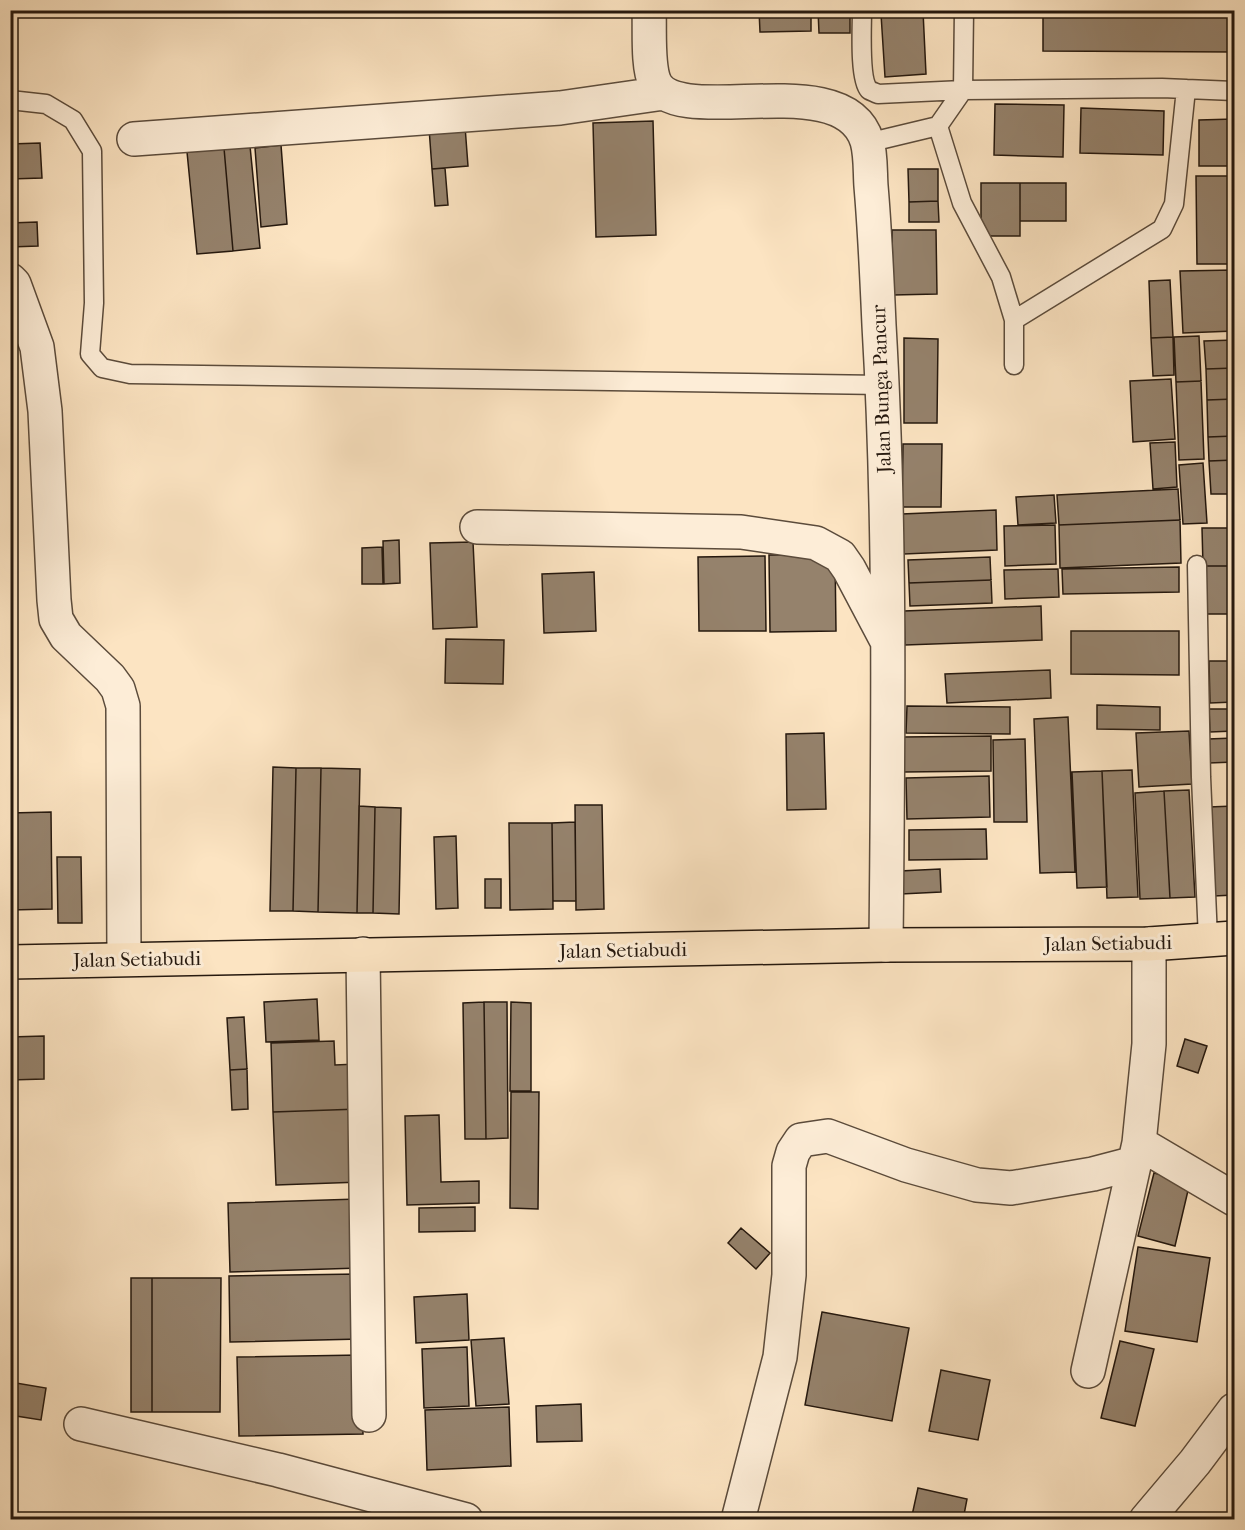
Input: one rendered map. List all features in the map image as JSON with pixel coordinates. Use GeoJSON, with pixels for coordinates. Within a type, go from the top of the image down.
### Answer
{"type":"FeatureCollection","features":[{"type":"Feature","properties":{"kind":"main road","name":"Jalan Setiabudi"},"geometry":{"type":"LineString","coordinates":[[10,962],[886,945],[1149,944],[1221,939]]}},
{"type":"Feature","properties":{"kind":"street"},"geometry":{"type":"LineString","coordinates":[[649,10],[652,74],[656,85],[664,93]]}},
{"type":"Feature","properties":{"kind":"street"},"geometry":{"type":"LineString","coordinates":[[134,139],[560,108],[664,93]]}},
{"type":"Feature","properties":{"kind":"street","name":"Jalan Bunga Pancur"},"geometry":{"type":"LineString","coordinates":[[664,93],[677,99],[700,102],[792,101],[819,104],[846,114],[861,127],[867,142],[883,385],[889,643],[886,945]]}},
{"type":"Feature","properties":{"kind":"street"},"geometry":{"type":"LineString","coordinates":[[10,280],[14,284],[37,347],[45,411],[56,619],[66,636],[110,678],[118,689],[123,706],[124,959]]}},
{"type":"Feature","properties":{"kind":"street"},"geometry":{"type":"LineString","coordinates":[[477,527],[741,532],[816,543],[840,556],[889,643]]}},
{"type":"Feature","properties":{"kind":"street"},"geometry":{"type":"LineString","coordinates":[[1088,1371],[1137,1153],[1149,1044],[1149,944]]}},
{"type":"Feature","properties":{"kind":"street"},"geometry":{"type":"LineString","coordinates":[[363,954],[369,1415]]}},
{"type":"Feature","properties":{"kind":"street"},"geometry":{"type":"LineString","coordinates":[[738,1520],[780,1357],[789,1275],[789,1166],[793,1152],[801,1140],[828,1136],[926,1171],[977,1185],[1011,1188],[1093,1174],[1137,1153]]}},
{"type":"Feature","properties":{"kind":"street"},"geometry":{"type":"LineString","coordinates":[[1137,1153],[1234,1199]]}},
{"type":"Feature","properties":{"kind":"street"},"geometry":{"type":"LineString","coordinates":[[1146,1520],[1195,1462],[1234,1410]]}},
{"type":"Feature","properties":{"kind":"street"},"geometry":{"type":"LineString","coordinates":[[81,1424],[278,1470],[466,1520]]}},
{"type":"Feature","properties":{"kind":"lane"},"geometry":{"type":"LineString","coordinates":[[862,10],[863,68],[870,91],[878,94],[963,90],[1186,89],[1234,91]]}},
{"type":"Feature","properties":{"kind":"lane"},"geometry":{"type":"LineString","coordinates":[[867,142],[938,126],[963,90],[964,10]]}},
{"type":"Feature","properties":{"kind":"lane"},"geometry":{"type":"LineString","coordinates":[[1014,320],[1162,229],[1174,204],[1186,89]]}},
{"type":"Feature","properties":{"kind":"lane"},"geometry":{"type":"LineString","coordinates":[[10,100],[46,104],[73,120],[92,151],[93,303],[90,354],[102,368],[130,375],[883,385]]}},
{"type":"Feature","properties":{"kind":"lane"},"geometry":{"type":"LineString","coordinates":[[938,126],[962,203],[1001,278],[1014,320],[1014,365]]}},
{"type":"Feature","properties":{"kind":"lane"},"geometry":{"type":"LineString","coordinates":[[1197,565],[1200,777],[1221,939]]}},
{"type":"Feature","properties":{"kind":"building"},"geometry":{"type":"Polygon","coordinates":[[[759,10],[811,10],[811,31],[760,32],[759,10]]]}},
{"type":"Feature","properties":{"kind":"building"},"geometry":{"type":"Polygon","coordinates":[[[818,10],[850,10],[850,33],[819,33],[818,10]]]}},
{"type":"Feature","properties":{"kind":"building"},"geometry":{"type":"Polygon","coordinates":[[[966,10],[1023,10],[1023,16],[966,15],[966,10]]]}},
{"type":"Feature","properties":{"kind":"building"},"geometry":{"type":"Polygon","coordinates":[[[1043,10],[1234,10],[1234,52],[1043,51],[1043,10]]]}},
{"type":"Feature","properties":{"kind":"building"},"geometry":{"type":"Polygon","coordinates":[[[923,11],[926,74],[885,77],[881,14],[923,11]]]}},
{"type":"Feature","properties":{"kind":"building"},"geometry":{"type":"Polygon","coordinates":[[[995,104],[1064,105],[1063,157],[994,155],[995,104]]]}},
{"type":"Feature","properties":{"kind":"building"},"geometry":{"type":"Polygon","coordinates":[[[1081,108],[1164,111],[1163,155],[1080,153],[1081,108]]]}},
{"type":"Feature","properties":{"kind":"building"},"geometry":{"type":"Polygon","coordinates":[[[1234,119],[1234,166],[1199,166],[1199,120],[1234,119]]]}},
{"type":"Feature","properties":{"kind":"building"},"geometry":{"type":"Polygon","coordinates":[[[653,121],[656,235],[596,237],[593,123],[653,121]]]}},
{"type":"Feature","properties":{"kind":"building"},"geometry":{"type":"Polygon","coordinates":[[[465,126],[468,166],[432,169],[429,128],[465,126]]]}},
{"type":"Feature","properties":{"kind":"building"},"geometry":{"type":"Polygon","coordinates":[[[40,143],[42,178],[10,179],[10,144],[40,143]]]}},
{"type":"Feature","properties":{"kind":"building"},"geometry":{"type":"Polygon","coordinates":[[[281,145],[287,224],[261,227],[255,148],[281,145]]]}},
{"type":"Feature","properties":{"kind":"building"},"geometry":{"type":"Polygon","coordinates":[[[250,146],[260,248],[233,251],[224,148],[250,146]]]}},
{"type":"Feature","properties":{"kind":"building"},"geometry":{"type":"Polygon","coordinates":[[[224,148],[233,251],[197,254],[187,152],[224,148]]]}},
{"type":"Feature","properties":{"kind":"building"},"geometry":{"type":"Polygon","coordinates":[[[445,168],[448,205],[435,206],[432,169],[445,168]]]}},
{"type":"Feature","properties":{"kind":"building"},"geometry":{"type":"Polygon","coordinates":[[[908,169],[938,169],[938,201],[909,202],[908,169]]]}},
{"type":"Feature","properties":{"kind":"building"},"geometry":{"type":"Polygon","coordinates":[[[1196,176],[1234,176],[1234,264],[1197,264],[1196,176]]]}},
{"type":"Feature","properties":{"kind":"building"},"geometry":{"type":"Polygon","coordinates":[[[981,183],[1020,183],[1020,236],[981,236],[981,183]]]}},
{"type":"Feature","properties":{"kind":"building"},"geometry":{"type":"Polygon","coordinates":[[[1020,183],[1066,183],[1066,221],[1020,221],[1020,183]]]}},
{"type":"Feature","properties":{"kind":"building"},"geometry":{"type":"Polygon","coordinates":[[[938,201],[939,222],[909,222],[909,202],[938,201]]]}},
{"type":"Feature","properties":{"kind":"building"},"geometry":{"type":"Polygon","coordinates":[[[37,222],[38,246],[10,247],[10,223],[37,222]]]}},
{"type":"Feature","properties":{"kind":"building"},"geometry":{"type":"Polygon","coordinates":[[[892,230],[936,230],[937,294],[893,295],[892,230]]]}},
{"type":"Feature","properties":{"kind":"building"},"geometry":{"type":"Polygon","coordinates":[[[1234,270],[1234,331],[1183,333],[1180,271],[1234,270]]]}},
{"type":"Feature","properties":{"kind":"building"},"geometry":{"type":"Polygon","coordinates":[[[1170,280],[1173,337],[1151,338],[1149,281],[1170,280]]]}},
{"type":"Feature","properties":{"kind":"building"},"geometry":{"type":"Polygon","coordinates":[[[1199,336],[1201,381],[1176,382],[1174,337],[1199,336]]]}},
{"type":"Feature","properties":{"kind":"building"},"geometry":{"type":"Polygon","coordinates":[[[1173,337],[1174,375],[1153,376],[1151,338],[1173,337]]]}},
{"type":"Feature","properties":{"kind":"building"},"geometry":{"type":"Polygon","coordinates":[[[904,338],[938,339],[937,423],[904,423],[904,338]]]}},
{"type":"Feature","properties":{"kind":"building"},"geometry":{"type":"Polygon","coordinates":[[[1234,340],[1234,368],[1206,369],[1204,341],[1234,340]]]}},
{"type":"Feature","properties":{"kind":"building"},"geometry":{"type":"Polygon","coordinates":[[[1234,368],[1234,399],[1207,400],[1206,369],[1234,368]]]}},
{"type":"Feature","properties":{"kind":"building"},"geometry":{"type":"Polygon","coordinates":[[[1171,379],[1175,439],[1133,442],[1130,381],[1171,379]]]}},
{"type":"Feature","properties":{"kind":"building"},"geometry":{"type":"Polygon","coordinates":[[[1201,381],[1204,459],[1179,460],[1176,382],[1201,381]]]}},
{"type":"Feature","properties":{"kind":"building"},"geometry":{"type":"Polygon","coordinates":[[[1234,399],[1234,436],[1208,437],[1207,400],[1234,399]]]}},
{"type":"Feature","properties":{"kind":"building"},"geometry":{"type":"Polygon","coordinates":[[[1234,436],[1234,460],[1209,461],[1208,437],[1234,436]]]}},
{"type":"Feature","properties":{"kind":"building"},"geometry":{"type":"Polygon","coordinates":[[[1175,442],[1177,487],[1153,489],[1150,443],[1175,442]]]}},
{"type":"Feature","properties":{"kind":"building"},"geometry":{"type":"Polygon","coordinates":[[[903,444],[942,444],[941,507],[902,507],[903,444]]]}},
{"type":"Feature","properties":{"kind":"building"},"geometry":{"type":"Polygon","coordinates":[[[1234,460],[1234,494],[1211,494],[1209,461],[1234,460]]]}},
{"type":"Feature","properties":{"kind":"building"},"geometry":{"type":"Polygon","coordinates":[[[1203,463],[1207,523],[1183,524],[1179,465],[1203,463]]]}},
{"type":"Feature","properties":{"kind":"building"},"geometry":{"type":"Polygon","coordinates":[[[1178,489],[1180,520],[1059,525],[1057,495],[1178,489]]]}},
{"type":"Feature","properties":{"kind":"building"},"geometry":{"type":"Polygon","coordinates":[[[1054,495],[1056,523],[1018,525],[1016,497],[1054,495]]]}},
{"type":"Feature","properties":{"kind":"building"},"geometry":{"type":"Polygon","coordinates":[[[996,510],[997,550],[904,554],[902,514],[996,510]]]}},
{"type":"Feature","properties":{"kind":"building"},"geometry":{"type":"Polygon","coordinates":[[[1180,520],[1181,563],[1060,568],[1059,525],[1180,520]]]}},
{"type":"Feature","properties":{"kind":"building"},"geometry":{"type":"Polygon","coordinates":[[[1055,525],[1056,564],[1005,566],[1004,526],[1055,525]]]}},
{"type":"Feature","properties":{"kind":"building"},"geometry":{"type":"Polygon","coordinates":[[[1202,528],[1234,528],[1234,566],[1203,566],[1202,528]]]}},
{"type":"Feature","properties":{"kind":"building"},"geometry":{"type":"Polygon","coordinates":[[[399,540],[400,583],[384,584],[383,541],[399,540]]]}},
{"type":"Feature","properties":{"kind":"building"},"geometry":{"type":"Polygon","coordinates":[[[473,542],[477,627],[433,629],[430,543],[473,542]]]}},
{"type":"Feature","properties":{"kind":"building"},"geometry":{"type":"Polygon","coordinates":[[[382,547],[383,584],[362,584],[362,548],[382,547]]]}},
{"type":"Feature","properties":{"kind":"building"},"geometry":{"type":"Polygon","coordinates":[[[835,554],[836,631],[770,632],[769,555],[835,554]]]}},
{"type":"Feature","properties":{"kind":"building"},"geometry":{"type":"Polygon","coordinates":[[[765,556],[766,631],[699,631],[698,557],[765,556]]]}},
{"type":"Feature","properties":{"kind":"building"},"geometry":{"type":"Polygon","coordinates":[[[990,557],[991,580],[909,583],[908,560],[990,557]]]}},
{"type":"Feature","properties":{"kind":"building"},"geometry":{"type":"Polygon","coordinates":[[[1203,566],[1234,566],[1234,614],[1203,614],[1203,566]]]}},
{"type":"Feature","properties":{"kind":"building"},"geometry":{"type":"Polygon","coordinates":[[[1179,567],[1179,592],[1063,594],[1062,569],[1179,567]]]}},
{"type":"Feature","properties":{"kind":"building"},"geometry":{"type":"Polygon","coordinates":[[[1058,569],[1059,597],[1005,599],[1004,570],[1058,569]]]}},
{"type":"Feature","properties":{"kind":"building"},"geometry":{"type":"Polygon","coordinates":[[[594,572],[596,631],[544,633],[542,574],[594,572]]]}},
{"type":"Feature","properties":{"kind":"building"},"geometry":{"type":"Polygon","coordinates":[[[991,580],[992,603],[910,606],[909,583],[991,580]]]}},
{"type":"Feature","properties":{"kind":"building"},"geometry":{"type":"Polygon","coordinates":[[[1041,606],[1042,640],[905,645],[904,611],[1041,606]]]}},
{"type":"Feature","properties":{"kind":"building"},"geometry":{"type":"Polygon","coordinates":[[[1071,631],[1179,631],[1179,675],[1071,674],[1071,631]]]}},
{"type":"Feature","properties":{"kind":"building"},"geometry":{"type":"Polygon","coordinates":[[[446,639],[504,640],[503,684],[445,683],[446,639]]]}},
{"type":"Feature","properties":{"kind":"building"},"geometry":{"type":"Polygon","coordinates":[[[1209,661],[1234,661],[1234,702],[1210,703],[1209,661]]]}},
{"type":"Feature","properties":{"kind":"building"},"geometry":{"type":"Polygon","coordinates":[[[1050,670],[1051,698],[947,703],[945,674],[1050,670]]]}},
{"type":"Feature","properties":{"kind":"building"},"geometry":{"type":"Polygon","coordinates":[[[1097,705],[1160,707],[1160,730],[1097,729],[1097,705]]]}},
{"type":"Feature","properties":{"kind":"building"},"geometry":{"type":"Polygon","coordinates":[[[907,706],[1010,707],[1010,734],[906,733],[907,706]]]}},
{"type":"Feature","properties":{"kind":"building"},"geometry":{"type":"Polygon","coordinates":[[[1209,709],[1234,709],[1234,731],[1210,732],[1209,709]]]}},
{"type":"Feature","properties":{"kind":"building"},"geometry":{"type":"Polygon","coordinates":[[[1068,717],[1075,872],[1040,873],[1034,719],[1068,717]]]}},
{"type":"Feature","properties":{"kind":"building"},"geometry":{"type":"Polygon","coordinates":[[[1189,731],[1192,784],[1139,787],[1136,733],[1189,731]]]}},
{"type":"Feature","properties":{"kind":"building"},"geometry":{"type":"Polygon","coordinates":[[[824,733],[826,809],[787,810],[786,734],[824,733]]]}},
{"type":"Feature","properties":{"kind":"building"},"geometry":{"type":"Polygon","coordinates":[[[991,736],[991,771],[904,772],[903,737],[991,736]]]}},
{"type":"Feature","properties":{"kind":"building"},"geometry":{"type":"Polygon","coordinates":[[[1234,738],[1234,762],[1209,763],[1208,739],[1234,738]]]}},
{"type":"Feature","properties":{"kind":"building"},"geometry":{"type":"Polygon","coordinates":[[[1025,739],[1027,822],[994,822],[993,740],[1025,739]]]}},
{"type":"Feature","properties":{"kind":"building"},"geometry":{"type":"Polygon","coordinates":[[[273,767],[296,768],[293,911],[270,911],[273,767]]]}},
{"type":"Feature","properties":{"kind":"building"},"geometry":{"type":"Polygon","coordinates":[[[296,768],[321,768],[318,912],[293,911],[296,768]]]}},
{"type":"Feature","properties":{"kind":"building"},"geometry":{"type":"Polygon","coordinates":[[[321,768],[360,769],[357,913],[318,912],[321,768]]]}},
{"type":"Feature","properties":{"kind":"building"},"geometry":{"type":"Polygon","coordinates":[[[1132,770],[1138,897],[1107,898],[1102,771],[1132,770]]]}},
{"type":"Feature","properties":{"kind":"building"},"geometry":{"type":"Polygon","coordinates":[[[1102,771],[1107,887],[1077,888],[1072,772],[1102,771]]]}},
{"type":"Feature","properties":{"kind":"building"},"geometry":{"type":"Polygon","coordinates":[[[989,776],[990,817],[907,819],[906,778],[989,776]]]}},
{"type":"Feature","properties":{"kind":"building"},"geometry":{"type":"Polygon","coordinates":[[[1189,790],[1195,897],[1170,898],[1164,791],[1189,790]]]}},
{"type":"Feature","properties":{"kind":"building"},"geometry":{"type":"Polygon","coordinates":[[[1164,791],[1170,898],[1140,899],[1135,793],[1164,791]]]}},
{"type":"Feature","properties":{"kind":"building"},"geometry":{"type":"Polygon","coordinates":[[[575,805],[602,805],[604,909],[576,910],[575,805]]]}},
{"type":"Feature","properties":{"kind":"building"},"geometry":{"type":"Polygon","coordinates":[[[359,806],[375,807],[373,913],[357,913],[359,806]]]}},
{"type":"Feature","properties":{"kind":"building"},"geometry":{"type":"Polygon","coordinates":[[[1234,806],[1234,895],[1214,896],[1209,807],[1234,806]]]}},
{"type":"Feature","properties":{"kind":"building"},"geometry":{"type":"Polygon","coordinates":[[[375,807],[401,808],[399,914],[373,913],[375,807]]]}},
{"type":"Feature","properties":{"kind":"building"},"geometry":{"type":"Polygon","coordinates":[[[51,812],[52,909],[10,910],[10,813],[51,812]]]}},
{"type":"Feature","properties":{"kind":"building"},"geometry":{"type":"Polygon","coordinates":[[[575,822],[576,901],[553,901],[552,823],[575,822]]]}},
{"type":"Feature","properties":{"kind":"building"},"geometry":{"type":"Polygon","coordinates":[[[509,823],[552,823],[553,909],[510,910],[509,823]]]}},
{"type":"Feature","properties":{"kind":"building"},"geometry":{"type":"Polygon","coordinates":[[[986,829],[987,859],[909,860],[909,830],[986,829]]]}},
{"type":"Feature","properties":{"kind":"building"},"geometry":{"type":"Polygon","coordinates":[[[456,836],[458,908],[436,909],[434,837],[456,836]]]}},
{"type":"Feature","properties":{"kind":"building"},"geometry":{"type":"Polygon","coordinates":[[[57,857],[81,857],[82,923],[58,923],[57,857]]]}},
{"type":"Feature","properties":{"kind":"building"},"geometry":{"type":"Polygon","coordinates":[[[940,869],[941,892],[901,894],[900,871],[940,869]]]}},
{"type":"Feature","properties":{"kind":"building"},"geometry":{"type":"Polygon","coordinates":[[[485,879],[501,879],[501,908],[485,908],[485,879]]]}},
{"type":"Feature","properties":{"kind":"building"},"geometry":{"type":"Polygon","coordinates":[[[317,999],[319,1040],[266,1042],[264,1002],[317,999]]]}},
{"type":"Feature","properties":{"kind":"building"},"geometry":{"type":"Polygon","coordinates":[[[484,1002],[486,1139],[465,1139],[463,1003],[484,1002]]]}},
{"type":"Feature","properties":{"kind":"building"},"geometry":{"type":"Polygon","coordinates":[[[484,1002],[507,1002],[508,1138],[486,1139],[484,1002]]]}},
{"type":"Feature","properties":{"kind":"building"},"geometry":{"type":"Polygon","coordinates":[[[511,1002],[531,1003],[531,1091],[510,1091],[511,1002]]]}},
{"type":"Feature","properties":{"kind":"building"},"geometry":{"type":"Polygon","coordinates":[[[244,1017],[247,1069],[230,1070],[227,1018],[244,1017]]]}},
{"type":"Feature","properties":{"kind":"building"},"geometry":{"type":"Polygon","coordinates":[[[44,1036],[44,1079],[10,1080],[10,1037],[44,1036]]]}},
{"type":"Feature","properties":{"kind":"building"},"geometry":{"type":"Polygon","coordinates":[[[1185,1039],[1207,1046],[1198,1073],[1177,1066],[1185,1039]]]}},
{"type":"Feature","properties":{"kind":"building"},"geometry":{"type":"Polygon","coordinates":[[[334,1041],[335,1065],[357,1064],[359,1109],[273,1112],[271,1043],[334,1041]]]}},
{"type":"Feature","properties":{"kind":"building"},"geometry":{"type":"Polygon","coordinates":[[[247,1069],[248,1109],[232,1110],[230,1070],[247,1069]]]}},
{"type":"Feature","properties":{"kind":"building"},"geometry":{"type":"Polygon","coordinates":[[[511,1092],[539,1092],[538,1209],[510,1208],[511,1092]]]}},
{"type":"Feature","properties":{"kind":"building"},"geometry":{"type":"Polygon","coordinates":[[[359,1109],[361,1182],[276,1185],[273,1112],[359,1109]]]}},
{"type":"Feature","properties":{"kind":"building"},"geometry":{"type":"Polygon","coordinates":[[[439,1115],[441,1182],[479,1181],[479,1203],[407,1205],[405,1116],[439,1115]]]}},
{"type":"Feature","properties":{"kind":"building"},"geometry":{"type":"Polygon","coordinates":[[[1154,1173],[1190,1182],[1175,1246],[1138,1236],[1154,1173]]]}},
{"type":"Feature","properties":{"kind":"building"},"geometry":{"type":"Polygon","coordinates":[[[358,1199],[360,1268],[230,1272],[228,1203],[358,1199]]]}},
{"type":"Feature","properties":{"kind":"building"},"geometry":{"type":"Polygon","coordinates":[[[475,1207],[475,1231],[419,1232],[419,1208],[475,1207]]]}},
{"type":"Feature","properties":{"kind":"building"},"geometry":{"type":"Polygon","coordinates":[[[741,1228],[770,1253],[756,1269],[728,1243],[741,1228]]]}},
{"type":"Feature","properties":{"kind":"building"},"geometry":{"type":"Polygon","coordinates":[[[1138,1247],[1210,1258],[1197,1342],[1125,1331],[1138,1247]]]}},
{"type":"Feature","properties":{"kind":"building"},"geometry":{"type":"Polygon","coordinates":[[[359,1274],[361,1339],[230,1342],[229,1276],[359,1274]]]}},
{"type":"Feature","properties":{"kind":"building"},"geometry":{"type":"Polygon","coordinates":[[[131,1278],[152,1278],[152,1412],[131,1412],[131,1278]]]}},
{"type":"Feature","properties":{"kind":"building"},"geometry":{"type":"Polygon","coordinates":[[[152,1278],[221,1278],[220,1412],[152,1412],[152,1278]]]}},
{"type":"Feature","properties":{"kind":"building"},"geometry":{"type":"Polygon","coordinates":[[[467,1294],[469,1340],[416,1343],[414,1297],[467,1294]]]}},
{"type":"Feature","properties":{"kind":"building"},"geometry":{"type":"Polygon","coordinates":[[[822,1312],[909,1328],[892,1421],[805,1405],[822,1312]]]}},
{"type":"Feature","properties":{"kind":"building"},"geometry":{"type":"Polygon","coordinates":[[[504,1338],[509,1404],[476,1406],[471,1340],[504,1338]]]}},
{"type":"Feature","properties":{"kind":"building"},"geometry":{"type":"Polygon","coordinates":[[[1120,1341],[1154,1349],[1135,1426],[1101,1418],[1120,1341]]]}},
{"type":"Feature","properties":{"kind":"building"},"geometry":{"type":"Polygon","coordinates":[[[467,1347],[469,1406],[424,1408],[422,1349],[467,1347]]]}},
{"type":"Feature","properties":{"kind":"building"},"geometry":{"type":"Polygon","coordinates":[[[361,1355],[363,1434],[239,1436],[237,1357],[361,1355]]]}},
{"type":"Feature","properties":{"kind":"building"},"geometry":{"type":"Polygon","coordinates":[[[941,1370],[990,1380],[978,1440],[929,1431],[941,1370]]]}},
{"type":"Feature","properties":{"kind":"building"},"geometry":{"type":"Polygon","coordinates":[[[10,1382],[46,1388],[41,1420],[10,1415],[10,1382]]]}},
{"type":"Feature","properties":{"kind":"building"},"geometry":{"type":"Polygon","coordinates":[[[581,1404],[582,1441],[537,1442],[536,1406],[581,1404]]]}},
{"type":"Feature","properties":{"kind":"building"},"geometry":{"type":"Polygon","coordinates":[[[509,1407],[511,1466],[427,1470],[425,1410],[509,1407]]]}},
{"type":"Feature","properties":{"kind":"building"},"geometry":{"type":"Polygon","coordinates":[[[918,1488],[967,1499],[963,1520],[911,1520],[918,1488]]]}}]}
